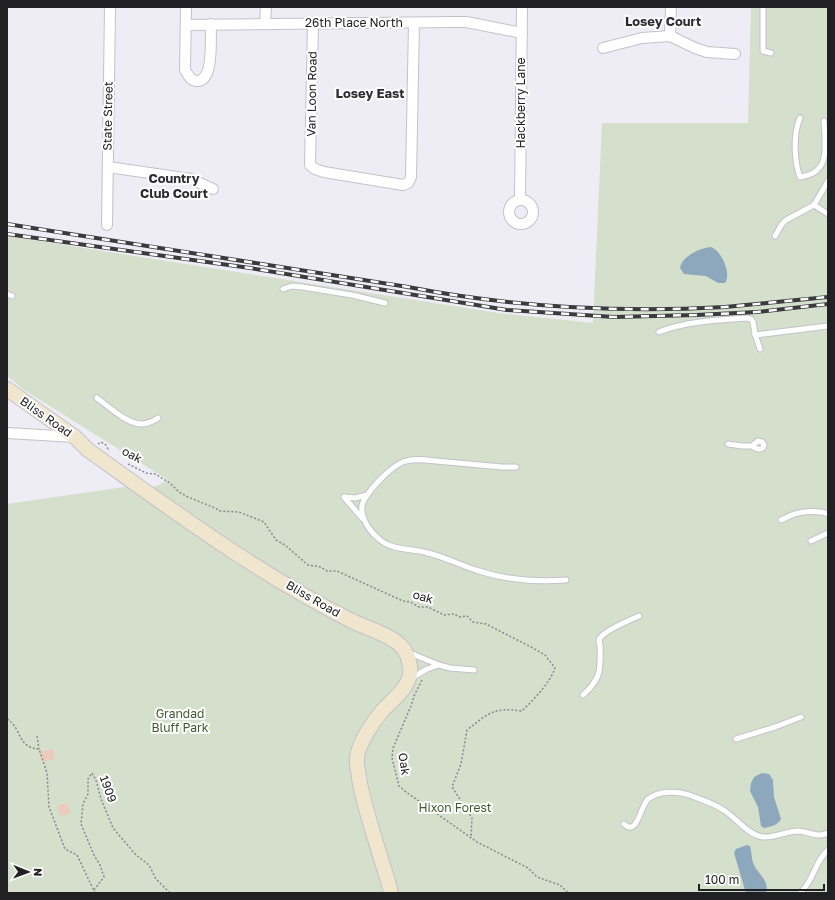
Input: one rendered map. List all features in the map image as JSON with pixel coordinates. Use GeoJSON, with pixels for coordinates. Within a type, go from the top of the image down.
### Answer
{"type":"FeatureCollection","features":[{"type":"Feature","properties":{"kind":"street","name":"State Street"},"geometry":{"type":"LineString","coordinates":[[107,225],[110,7]]}},
{"type":"Feature","properties":{"kind":"street"},"geometry":{"type":"LineString","coordinates":[[186,7],[185,70],[192,79],[201,81],[205,78],[210,69],[211,24]]}},
{"type":"Feature","properties":{"kind":"street"},"geometry":{"type":"LineString","coordinates":[[266,7],[266,24]]}},
{"type":"Feature","properties":{"kind":"street","name":"Hackberry Lane"},"geometry":{"type":"LineString","coordinates":[[520,200],[522,7]]}},
{"type":"Feature","properties":{"kind":"street"},"geometry":{"type":"LineString","coordinates":[[670,36],[671,7]]}},
{"type":"Feature","properties":{"kind":"street","name":"26th Place North"},"geometry":{"type":"LineString","coordinates":[[186,25],[466,22],[522,33]]}},
{"type":"Feature","properties":{"kind":"street","name":"Van Loon Road"},"geometry":{"type":"LineString","coordinates":[[313,23],[310,165],[315,169],[324,172],[403,185],[408,184],[410,177],[414,23]]}},
{"type":"Feature","properties":{"kind":"street"},"geometry":{"type":"LineString","coordinates":[[603,48],[642,38],[670,36],[707,52],[735,54]]}},
{"type":"Feature","properties":{"kind":"street"},"geometry":{"type":"LineString","coordinates":[[108,167],[191,179],[213,189]]}},
{"type":"Feature","properties":{"kind":"street","name":"Bliss Road"},"geometry":{"type":"LineString","coordinates":[[7,389],[75,437],[88,450],[241,555],[339,614],[394,641],[402,646],[405,651]]}},
{"type":"Feature","properties":{"kind":"street"},"geometry":{"type":"LineString","coordinates":[[7,433],[75,437]]}},
{"type":"Feature","properties":{"kind":"street"},"geometry":{"type":"LineString","coordinates":[[392,893],[365,806],[357,759],[360,746],[373,723],[402,690],[408,680],[411,673],[409,661],[405,651]]}},
{"type":"Feature","properties":{"kind":"lane"},"geometry":{"type":"LineString","coordinates":[[763,7],[763,51],[771,53]]}},
{"type":"Feature","properties":{"kind":"lane"},"geometry":{"type":"LineString","coordinates":[[800,118],[796,127],[797,168],[800,177],[809,176],[824,164],[826,144],[824,121]]}},
{"type":"Feature","properties":{"kind":"lane"},"geometry":{"type":"LineString","coordinates":[[775,236],[786,220],[814,205],[828,181]]}},
{"type":"Feature","properties":{"kind":"lane"},"geometry":{"type":"LineString","coordinates":[[814,205],[828,214]]}},
{"type":"Feature","properties":{"kind":"lane"},"geometry":{"type":"LineString","coordinates":[[283,289],[292,286],[302,287],[369,298],[386,303]]}},
{"type":"Feature","properties":{"kind":"lane"},"geometry":{"type":"LineString","coordinates":[[659,332],[674,326],[723,319],[748,318],[753,322],[755,335],[760,349]]}},
{"type":"Feature","properties":{"kind":"lane"},"geometry":{"type":"LineString","coordinates":[[755,335],[828,326]]}},
{"type":"Feature","properties":{"kind":"lane"},"geometry":{"type":"LineString","coordinates":[[97,398],[119,414],[137,423],[143,424],[152,422],[158,418]]}},
{"type":"Feature","properties":{"kind":"lane"},"geometry":{"type":"LineString","coordinates":[[728,444],[752,446]]}},
{"type":"Feature","properties":{"kind":"lane"},"geometry":{"type":"LineString","coordinates":[[364,521],[362,503],[367,495],[380,479],[402,462],[409,460],[516,467]]}},
{"type":"Feature","properties":{"kind":"lane"},"geometry":{"type":"LineString","coordinates":[[367,495],[355,498],[344,497],[379,540],[391,546],[427,552],[479,571],[504,577],[548,581],[566,580]]}},
{"type":"Feature","properties":{"kind":"lane"},"geometry":{"type":"LineString","coordinates":[[780,520],[793,514],[803,512],[820,512],[828,514]]}},
{"type":"Feature","properties":{"kind":"lane"},"geometry":{"type":"LineString","coordinates":[[810,541],[828,533]]}},
{"type":"Feature","properties":{"kind":"lane"},"geometry":{"type":"LineString","coordinates":[[583,695],[594,685],[598,677],[600,637],[638,616]]}},
{"type":"Feature","properties":{"kind":"lane"},"geometry":{"type":"LineString","coordinates":[[405,651],[439,665],[450,668],[474,670]]}},
{"type":"Feature","properties":{"kind":"lane"},"geometry":{"type":"LineString","coordinates":[[408,680],[426,669],[439,665]]}},
{"type":"Feature","properties":{"kind":"lane"},"geometry":{"type":"LineString","coordinates":[[736,739],[774,728],[801,717]]}},
{"type":"Feature","properties":{"kind":"lane"},"geometry":{"type":"LineString","coordinates":[[624,824],[630,828],[634,825],[637,822],[643,805],[653,796],[676,792],[714,805],[725,811],[749,830],[762,837],[792,831],[802,831],[819,835],[828,833]]}},
{"type":"Feature","properties":{"kind":"lane"},"geometry":{"type":"LineString","coordinates":[[800,893],[809,884],[819,859],[828,850]]}},
{"type":"Feature","properties":{"kind":"path","name":"oak"},"geometry":{"type":"LineString","coordinates":[[88,450],[92,446],[101,442],[106,445],[109,452]]}},
{"type":"Feature","properties":{"kind":"path","name":"oak"},"geometry":{"type":"LineString","coordinates":[[125,462],[146,473],[155,474],[179,492],[220,511],[239,512],[264,522],[276,540],[285,544],[308,565],[321,567],[327,571],[337,571],[419,607],[428,607],[444,615],[454,614],[459,617],[467,616],[473,622],[486,624],[545,655],[555,668],[550,678],[530,704],[522,711],[511,709],[490,712],[467,730],[461,764],[452,787],[472,818],[472,838]]}},
{"type":"Feature","properties":{"kind":"path","name":"Oak"},"geometry":{"type":"LineString","coordinates":[[426,669],[393,748],[392,758],[399,786],[477,842],[528,868],[537,877],[560,885],[568,893]]}},
{"type":"Feature","properties":{"kind":"path"},"geometry":{"type":"LineString","coordinates":[[7,719],[14,724],[22,742],[31,748],[39,749]]}},
{"type":"Feature","properties":{"kind":"path"},"geometry":{"type":"LineString","coordinates":[[37,736],[39,749],[47,773],[49,807],[64,849],[78,855],[94,892]]}},
{"type":"Feature","properties":{"kind":"path","name":"1909"},"geometry":{"type":"LineString","coordinates":[[94,892],[104,877],[81,824],[83,804],[88,794],[88,779],[92,773],[96,780],[101,799],[113,828],[131,849],[149,865],[156,879],[170,893]]}},
{"type":"Feature","properties":{"kind":"green space"},"geometry":{"type":"Polygon","coordinates":[[[751,7],[828,7],[828,893],[7,893],[7,504],[138,485],[146,491],[168,480],[24,390],[7,376],[7,236],[498,313],[593,323],[602,123],[748,123],[751,7]]]}},
{"type":"Feature","properties":{"kind":"water"},"geometry":{"type":"Polygon","coordinates":[[[711,247],[715,249],[722,257],[727,274],[725,283],[718,283],[706,276],[684,274],[680,268],[684,260],[692,253],[711,247]]]}},
{"type":"Feature","properties":{"kind":"water"},"geometry":{"type":"Polygon","coordinates":[[[762,773],[769,774],[773,780],[774,797],[781,819],[776,824],[764,828],[761,826],[758,807],[750,791],[751,783],[754,777],[762,773]]]}},
{"type":"Feature","properties":{"kind":"water"},"geometry":{"type":"Polygon","coordinates":[[[747,845],[750,846],[754,865],[765,881],[767,889],[766,893],[746,893],[734,853],[736,849],[747,845]]]}},
{"type":"Feature","properties":{"kind":"building"},"geometry":{"type":"Polygon","coordinates":[[[53,749],[55,759],[43,762],[40,752],[53,749]]]}},
{"type":"Feature","properties":{"kind":"building"},"geometry":{"type":"Polygon","coordinates":[[[67,803],[70,813],[61,816],[57,806],[67,803]]]}},
{"type":"Feature","properties":{"kind":"railway"},"geometry":{"type":"LineString","coordinates":[[7,224],[447,294],[526,304],[606,309],[685,309],[725,307],[828,297]]}},
{"type":"Feature","properties":{"kind":"railway"},"geometry":{"type":"LineString","coordinates":[[7,234],[250,268],[507,310],[614,317],[757,312],[828,304]]}},
{"type":"Feature","properties":{"kind":"district","name":"Losey Court"},"geometry":{"type":"Point","coordinates":[663,21]}},
{"type":"Feature","properties":{"kind":"district","name":"Losey East"},"geometry":{"type":"Point","coordinates":[370,93]}},
{"type":"Feature","properties":{"kind":"district","name":"Country Club Court"},"geometry":{"type":"Point","coordinates":[174,186]}},
{"type":"Feature","properties":{"kind":"park label","name":"Grandad Bluff Park"},"geometry":{"type":"Point","coordinates":[180,721]}},
{"type":"Feature","properties":{"kind":"park label","name":"Hixon Forest"},"geometry":{"type":"Point","coordinates":[455,808]}}]}
